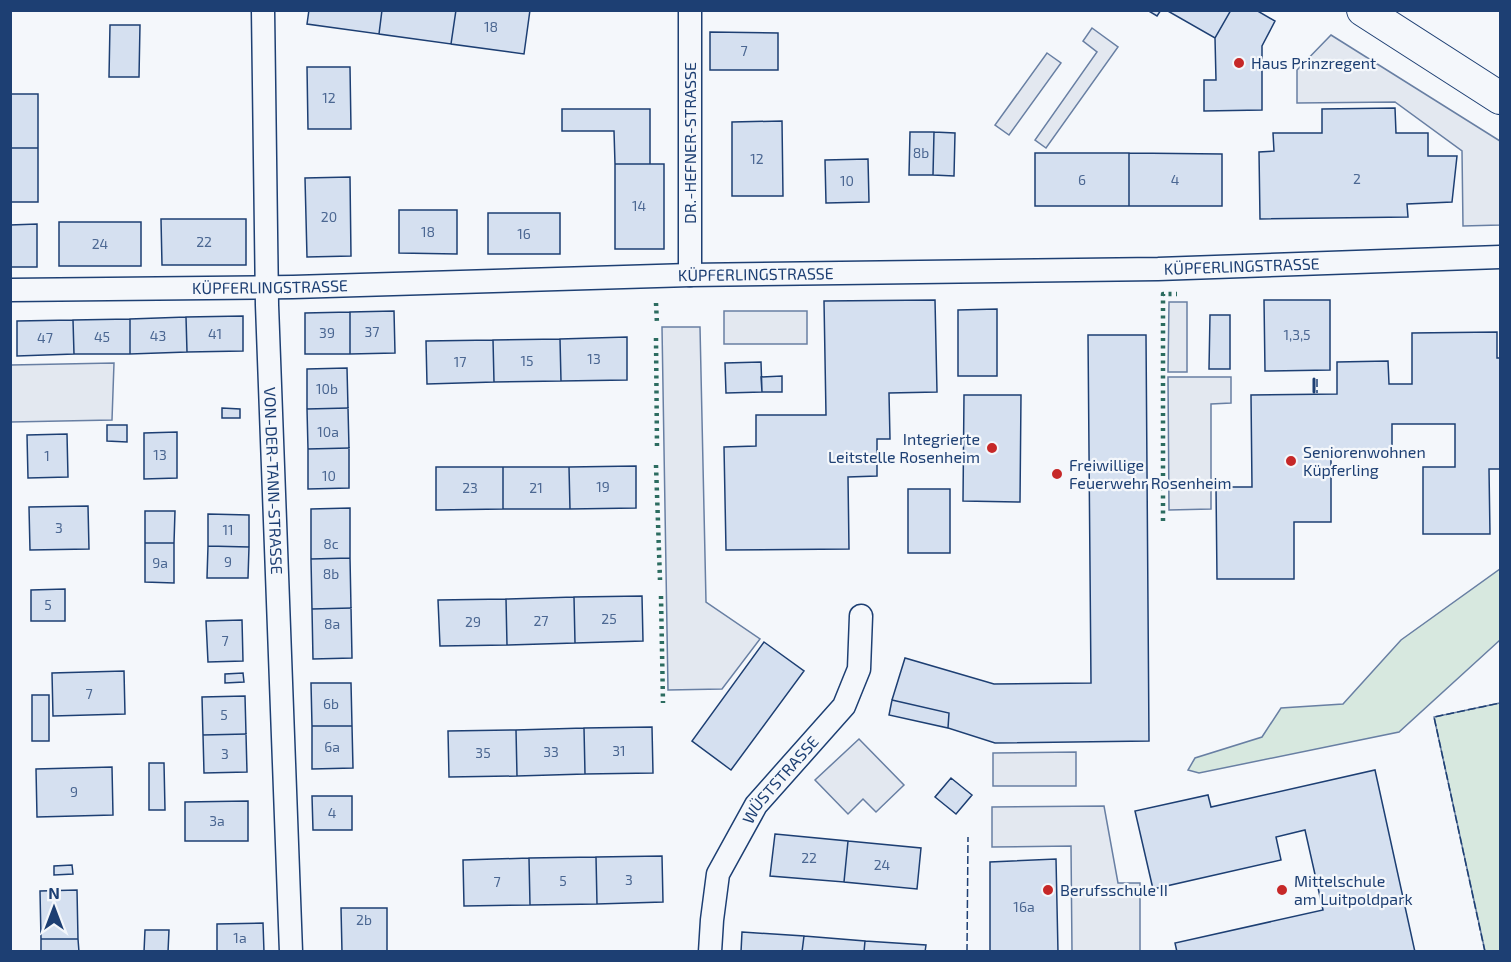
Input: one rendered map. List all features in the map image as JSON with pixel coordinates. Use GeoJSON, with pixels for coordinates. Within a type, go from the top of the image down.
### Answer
{"type":"FeatureCollection","features":[{"type":"Feature","properties":{"kind":"main road"},"geometry":{"type":"LineString","coordinates":[[1363,10],[1500,98]]}},
{"type":"Feature","properties":{"kind":"street","name":"VON-DER-TANN-STRASSE"},"geometry":{"type":"LineString","coordinates":[[263,10],[267,287],[291,951]]}},
{"type":"Feature","properties":{"kind":"street","name":"DR.-HEFNER-STRASSE"},"geometry":{"type":"LineString","coordinates":[[690,10],[690,275]]}},
{"type":"Feature","properties":{"kind":"street","name":"KÜPFERLINGSTRASSE"},"geometry":{"type":"LineString","coordinates":[[10,290],[267,287],[690,275],[1158,269],[1500,257]]}},
{"type":"Feature","properties":{"kind":"street","name":"WÜSTSTRASSE"},"geometry":{"type":"LineString","coordinates":[[710,951],[718,874],[756,805],[844,706],[859,669],[861,616]]}},
{"type":"Feature","properties":{"kind":"shaded area"},"geometry":{"type":"Polygon","coordinates":[[[1092,28],[1118,47],[1046,148],[1035,140],[1097,52],[1083,41],[1092,28]]]}},
{"type":"Feature","properties":{"kind":"shaded area"},"geometry":{"type":"Polygon","coordinates":[[[1331,35],[1500,141],[1500,225],[1463,226],[1462,151],[1395,102],[1297,103],[1297,70],[1331,35]]]}},
{"type":"Feature","properties":{"kind":"shaded area"},"geometry":{"type":"Polygon","coordinates":[[[1047,53],[1061,63],[1009,135],[995,125],[1047,53]]]}},
{"type":"Feature","properties":{"kind":"shaded area"},"geometry":{"type":"Polygon","coordinates":[[[1169,302],[1187,302],[1187,372],[1168,372],[1169,302]]]}},
{"type":"Feature","properties":{"kind":"shaded area"},"geometry":{"type":"Polygon","coordinates":[[[724,311],[807,311],[807,344],[724,344],[724,311]]]}},
{"type":"Feature","properties":{"kind":"shaded area"},"geometry":{"type":"Polygon","coordinates":[[[662,327],[700,327],[706,602],[760,639],[722,689],[668,690],[662,327]]]}},
{"type":"Feature","properties":{"kind":"shaded area"},"geometry":{"type":"Polygon","coordinates":[[[114,363],[112,420],[11,422],[11,365],[114,363]]]}},
{"type":"Feature","properties":{"kind":"shaded area"},"geometry":{"type":"Polygon","coordinates":[[[1168,377],[1231,377],[1231,403],[1211,404],[1211,509],[1169,510],[1168,377]]]}},
{"type":"Feature","properties":{"kind":"shaded area"},"geometry":{"type":"Polygon","coordinates":[[[1500,569],[1500,640],[1399,732],[1199,773],[1188,770],[1195,758],[1262,737],[1281,708],[1343,704],[1401,640],[1500,569]]]}},
{"type":"Feature","properties":{"kind":"shaded area"},"geometry":{"type":"Polygon","coordinates":[[[1500,703],[1500,951],[1485,951],[1434,717],[1500,703]]]}},
{"type":"Feature","properties":{"kind":"shaded area"},"geometry":{"type":"Polygon","coordinates":[[[859,739],[904,785],[876,812],[863,799],[848,814],[815,780],[859,739]]]}},
{"type":"Feature","properties":{"kind":"shaded area"},"geometry":{"type":"Polygon","coordinates":[[[1076,752],[1076,786],[993,786],[993,753],[1076,752]]]}},
{"type":"Feature","properties":{"kind":"shaded area"},"geometry":{"type":"Polygon","coordinates":[[[1104,806],[1118,883],[1140,883],[1140,951],[1072,951],[1071,846],[992,847],[992,807],[1104,806]]]}},
{"type":"Feature","properties":{"kind":"building"},"geometry":{"type":"Polygon","coordinates":[[[309,10],[382,10],[379,34],[307,24],[309,10]]]}},
{"type":"Feature","properties":{"kind":"building"},"geometry":{"type":"Polygon","coordinates":[[[382,10],[456,10],[451,44],[379,34],[382,10]]]}},
{"type":"Feature","properties":{"kind":"building"},"geometry":{"type":"Polygon","coordinates":[[[456,10],[530,10],[524,54],[451,44],[456,10]]]}},
{"type":"Feature","properties":{"kind":"building"},"geometry":{"type":"Polygon","coordinates":[[[1147,10],[1161,10],[1157,16],[1147,10]]]}},
{"type":"Feature","properties":{"kind":"building"},"geometry":{"type":"Polygon","coordinates":[[[1166,10],[1231,10],[1215,38],[1166,10]]]}},
{"type":"Feature","properties":{"kind":"building","name":"Haus Prinzregent"},"geometry":{"type":"Polygon","coordinates":[[[1231,10],[1256,10],[1275,21],[1262,46],[1262,110],[1204,111],[1204,80],[1216,80],[1215,38],[1231,10]]]}},
{"type":"Feature","properties":{"kind":"building"},"geometry":{"type":"Polygon","coordinates":[[[110,25],[140,25],[139,77],[109,77],[110,25]]]}},
{"type":"Feature","properties":{"kind":"building"},"geometry":{"type":"Polygon","coordinates":[[[710,32],[778,33],[778,70],[710,70],[710,32]]]}},
{"type":"Feature","properties":{"kind":"building"},"geometry":{"type":"Polygon","coordinates":[[[307,67],[350,67],[351,129],[308,129],[307,67]]]}},
{"type":"Feature","properties":{"kind":"building"},"geometry":{"type":"Polygon","coordinates":[[[10,94],[38,94],[38,148],[10,148],[10,94]]]}},
{"type":"Feature","properties":{"kind":"building"},"geometry":{"type":"Polygon","coordinates":[[[1395,108],[1396,133],[1428,133],[1428,156],[1457,156],[1452,202],[1407,204],[1408,217],[1260,219],[1259,152],[1274,151],[1273,133],[1322,133],[1322,109],[1395,108]]]}},
{"type":"Feature","properties":{"kind":"building"},"geometry":{"type":"Polygon","coordinates":[[[562,109],[650,109],[650,164],[615,164],[614,131],[562,131],[562,109]]]}},
{"type":"Feature","properties":{"kind":"building"},"geometry":{"type":"Polygon","coordinates":[[[782,121],[783,196],[732,196],[732,122],[782,121]]]}},
{"type":"Feature","properties":{"kind":"building"},"geometry":{"type":"Polygon","coordinates":[[[910,132],[934,132],[933,175],[909,175],[910,132]]]}},
{"type":"Feature","properties":{"kind":"building"},"geometry":{"type":"Polygon","coordinates":[[[934,132],[955,133],[954,176],[933,175],[934,132]]]}},
{"type":"Feature","properties":{"kind":"building"},"geometry":{"type":"Polygon","coordinates":[[[10,148],[38,148],[38,202],[10,202],[10,148]]]}},
{"type":"Feature","properties":{"kind":"building"},"geometry":{"type":"Polygon","coordinates":[[[1035,153],[1129,153],[1129,206],[1035,206],[1035,153]]]}},
{"type":"Feature","properties":{"kind":"building"},"geometry":{"type":"Polygon","coordinates":[[[1129,153],[1222,154],[1222,206],[1129,206],[1129,153]]]}},
{"type":"Feature","properties":{"kind":"building"},"geometry":{"type":"Polygon","coordinates":[[[868,159],[869,202],[826,203],[825,160],[868,159]]]}},
{"type":"Feature","properties":{"kind":"building"},"geometry":{"type":"Polygon","coordinates":[[[615,164],[664,164],[664,249],[615,249],[615,164]]]}},
{"type":"Feature","properties":{"kind":"building"},"geometry":{"type":"Polygon","coordinates":[[[350,177],[351,256],[307,257],[305,178],[350,177]]]}},
{"type":"Feature","properties":{"kind":"building"},"geometry":{"type":"Polygon","coordinates":[[[399,210],[457,210],[457,254],[399,253],[399,210]]]}},
{"type":"Feature","properties":{"kind":"building"},"geometry":{"type":"Polygon","coordinates":[[[488,213],[560,213],[560,254],[488,254],[488,213]]]}},
{"type":"Feature","properties":{"kind":"building"},"geometry":{"type":"Polygon","coordinates":[[[161,219],[246,219],[246,265],[162,265],[161,219]]]}},
{"type":"Feature","properties":{"kind":"building"},"geometry":{"type":"Polygon","coordinates":[[[59,222],[141,222],[141,266],[59,266],[59,222]]]}},
{"type":"Feature","properties":{"kind":"building"},"geometry":{"type":"Polygon","coordinates":[[[37,224],[37,267],[10,267],[10,225],[37,224]]]}},
{"type":"Feature","properties":{"kind":"building"},"geometry":{"type":"Polygon","coordinates":[[[935,300],[937,392],[889,393],[890,439],[877,439],[877,476],[848,477],[849,549],[726,550],[724,447],[756,446],[756,415],[826,415],[824,301],[935,300]]]}},
{"type":"Feature","properties":{"kind":"building"},"geometry":{"type":"Polygon","coordinates":[[[1264,300],[1330,300],[1330,370],[1265,371],[1264,300]]]}},
{"type":"Feature","properties":{"kind":"building"},"geometry":{"type":"Polygon","coordinates":[[[997,309],[997,376],[958,376],[958,310],[997,309]]]}},
{"type":"Feature","properties":{"kind":"building"},"geometry":{"type":"Polygon","coordinates":[[[394,311],[395,353],[350,354],[350,312],[394,311]]]}},
{"type":"Feature","properties":{"kind":"building"},"geometry":{"type":"Polygon","coordinates":[[[350,312],[350,354],[305,354],[305,313],[350,312]]]}},
{"type":"Feature","properties":{"kind":"building"},"geometry":{"type":"Polygon","coordinates":[[[1210,315],[1230,315],[1230,369],[1209,369],[1210,315]]]}},
{"type":"Feature","properties":{"kind":"building"},"geometry":{"type":"Polygon","coordinates":[[[243,316],[243,351],[187,352],[186,317],[243,316]]]}},
{"type":"Feature","properties":{"kind":"building"},"geometry":{"type":"Polygon","coordinates":[[[186,317],[187,352],[130,354],[130,319],[186,317]]]}},
{"type":"Feature","properties":{"kind":"building"},"geometry":{"type":"Polygon","coordinates":[[[130,319],[130,354],[74,354],[73,320],[130,319]]]}},
{"type":"Feature","properties":{"kind":"building"},"geometry":{"type":"Polygon","coordinates":[[[73,320],[74,354],[17,356],[17,321],[73,320]]]}},
{"type":"Feature","properties":{"kind":"building","name":"Seniorenwohnen Küpferling"},"geometry":{"type":"Polygon","coordinates":[[[1497,332],[1497,358],[1500,358],[1500,469],[1489,469],[1490,534],[1423,534],[1423,467],[1455,467],[1455,424],[1392,424],[1392,454],[1331,454],[1331,522],[1294,522],[1294,579],[1217,579],[1216,487],[1252,487],[1251,395],[1337,394],[1337,362],[1388,361],[1389,384],[1412,384],[1412,333],[1497,332]]]}},
{"type":"Feature","properties":{"kind":"building"},"geometry":{"type":"Polygon","coordinates":[[[1088,335],[1146,335],[1149,741],[995,743],[948,728],[949,713],[892,700],[905,658],[994,684],[1091,683],[1088,335]]]}},
{"type":"Feature","properties":{"kind":"building"},"geometry":{"type":"Polygon","coordinates":[[[627,337],[627,380],[561,381],[560,339],[627,337]]]}},
{"type":"Feature","properties":{"kind":"building"},"geometry":{"type":"Polygon","coordinates":[[[560,339],[561,381],[494,382],[493,340],[560,339]]]}},
{"type":"Feature","properties":{"kind":"building"},"geometry":{"type":"Polygon","coordinates":[[[493,340],[494,382],[427,384],[426,341],[493,340]]]}},
{"type":"Feature","properties":{"kind":"building"},"geometry":{"type":"Polygon","coordinates":[[[761,362],[762,392],[726,393],[725,363],[761,362]]]}},
{"type":"Feature","properties":{"kind":"building"},"geometry":{"type":"Polygon","coordinates":[[[347,368],[348,408],[307,409],[307,369],[347,368]]]}},
{"type":"Feature","properties":{"kind":"building"},"geometry":{"type":"Polygon","coordinates":[[[782,376],[782,392],[762,392],[761,377],[782,376]]]}},
{"type":"Feature","properties":{"kind":"building","name":"Integrierte Leitstelle Rosenheim"},"geometry":{"type":"Polygon","coordinates":[[[964,395],[1021,395],[1020,502],[963,501],[964,395]]]}},
{"type":"Feature","properties":{"kind":"building"},"geometry":{"type":"Polygon","coordinates":[[[222,408],[240,409],[240,418],[222,418],[222,408]]]}},
{"type":"Feature","properties":{"kind":"building"},"geometry":{"type":"Polygon","coordinates":[[[348,408],[349,448],[308,449],[307,409],[348,408]]]}},
{"type":"Feature","properties":{"kind":"building"},"geometry":{"type":"Polygon","coordinates":[[[107,425],[127,425],[127,442],[107,441],[107,425]]]}},
{"type":"Feature","properties":{"kind":"building"},"geometry":{"type":"Polygon","coordinates":[[[177,432],[177,478],[144,479],[144,433],[177,432]]]}},
{"type":"Feature","properties":{"kind":"building"},"geometry":{"type":"Polygon","coordinates":[[[67,434],[68,477],[28,478],[27,435],[67,434]]]}},
{"type":"Feature","properties":{"kind":"building"},"geometry":{"type":"Polygon","coordinates":[[[349,448],[349,488],[308,489],[308,449],[349,448]]]}},
{"type":"Feature","properties":{"kind":"building"},"geometry":{"type":"Polygon","coordinates":[[[636,466],[636,508],[570,509],[569,467],[636,466]]]}},
{"type":"Feature","properties":{"kind":"building"},"geometry":{"type":"Polygon","coordinates":[[[436,467],[503,467],[503,509],[436,510],[436,467]]]}},
{"type":"Feature","properties":{"kind":"building"},"geometry":{"type":"Polygon","coordinates":[[[503,467],[569,467],[570,509],[503,509],[503,467]]]}},
{"type":"Feature","properties":{"kind":"building"},"geometry":{"type":"Polygon","coordinates":[[[908,489],[950,489],[950,553],[908,553],[908,489]]]}},
{"type":"Feature","properties":{"kind":"building"},"geometry":{"type":"Polygon","coordinates":[[[88,506],[89,549],[30,550],[29,507],[88,506]]]}},
{"type":"Feature","properties":{"kind":"building"},"geometry":{"type":"Polygon","coordinates":[[[350,508],[350,558],[311,559],[311,509],[350,508]]]}},
{"type":"Feature","properties":{"kind":"building"},"geometry":{"type":"Polygon","coordinates":[[[145,511],[175,511],[174,543],[145,543],[145,511]]]}},
{"type":"Feature","properties":{"kind":"building"},"geometry":{"type":"Polygon","coordinates":[[[208,514],[249,515],[249,547],[208,546],[208,514]]]}},
{"type":"Feature","properties":{"kind":"building"},"geometry":{"type":"Polygon","coordinates":[[[145,543],[174,543],[174,583],[145,582],[145,543]]]}},
{"type":"Feature","properties":{"kind":"building"},"geometry":{"type":"Polygon","coordinates":[[[208,546],[249,547],[248,578],[207,578],[208,546]]]}},
{"type":"Feature","properties":{"kind":"building"},"geometry":{"type":"Polygon","coordinates":[[[350,558],[351,608],[312,609],[311,559],[350,558]]]}},
{"type":"Feature","properties":{"kind":"building"},"geometry":{"type":"Polygon","coordinates":[[[65,589],[65,621],[31,621],[31,590],[65,589]]]}},
{"type":"Feature","properties":{"kind":"building"},"geometry":{"type":"Polygon","coordinates":[[[642,596],[643,641],[575,643],[574,597],[642,596]]]}},
{"type":"Feature","properties":{"kind":"building"},"geometry":{"type":"Polygon","coordinates":[[[574,597],[575,643],[507,645],[506,599],[574,597]]]}},
{"type":"Feature","properties":{"kind":"building"},"geometry":{"type":"Polygon","coordinates":[[[506,599],[507,645],[440,646],[438,600],[506,599]]]}},
{"type":"Feature","properties":{"kind":"building"},"geometry":{"type":"Polygon","coordinates":[[[351,608],[352,658],[313,659],[312,609],[351,608]]]}},
{"type":"Feature","properties":{"kind":"building"},"geometry":{"type":"Polygon","coordinates":[[[242,620],[243,661],[208,662],[206,621],[242,620]]]}},
{"type":"Feature","properties":{"kind":"building"},"geometry":{"type":"Polygon","coordinates":[[[764,642],[804,671],[731,770],[692,741],[764,642]]]}},
{"type":"Feature","properties":{"kind":"building"},"geometry":{"type":"Polygon","coordinates":[[[124,671],[125,714],[53,716],[52,673],[124,671]]]}},
{"type":"Feature","properties":{"kind":"building"},"geometry":{"type":"Polygon","coordinates":[[[243,673],[244,682],[225,683],[225,674],[243,673]]]}},
{"type":"Feature","properties":{"kind":"building"},"geometry":{"type":"Polygon","coordinates":[[[311,683],[351,683],[352,726],[312,726],[311,683]]]}},
{"type":"Feature","properties":{"kind":"building"},"geometry":{"type":"Polygon","coordinates":[[[32,695],[49,695],[49,741],[32,741],[32,695]]]}},
{"type":"Feature","properties":{"kind":"building"},"geometry":{"type":"Polygon","coordinates":[[[245,696],[246,734],[203,735],[202,697],[245,696]]]}},
{"type":"Feature","properties":{"kind":"building"},"geometry":{"type":"Polygon","coordinates":[[[892,700],[949,713],[948,728],[889,715],[892,700]]]}},
{"type":"Feature","properties":{"kind":"building"},"geometry":{"type":"Polygon","coordinates":[[[312,726],[352,726],[353,768],[312,769],[312,726]]]}},
{"type":"Feature","properties":{"kind":"building"},"geometry":{"type":"Polygon","coordinates":[[[652,727],[653,773],[585,774],[584,728],[652,727]]]}},
{"type":"Feature","properties":{"kind":"building"},"geometry":{"type":"Polygon","coordinates":[[[584,728],[585,774],[517,776],[516,730],[584,728]]]}},
{"type":"Feature","properties":{"kind":"building"},"geometry":{"type":"Polygon","coordinates":[[[516,730],[517,776],[449,777],[448,731],[516,730]]]}},
{"type":"Feature","properties":{"kind":"building"},"geometry":{"type":"Polygon","coordinates":[[[246,734],[247,772],[204,773],[203,735],[246,734]]]}},
{"type":"Feature","properties":{"kind":"building"},"geometry":{"type":"Polygon","coordinates":[[[149,763],[164,763],[165,810],[149,810],[149,763]]]}},
{"type":"Feature","properties":{"kind":"building"},"geometry":{"type":"Polygon","coordinates":[[[112,767],[113,815],[37,817],[36,769],[112,767]]]}},
{"type":"Feature","properties":{"kind":"building"},"geometry":{"type":"Polygon","coordinates":[[[1375,770],[1415,952],[1177,952],[1175,943],[1323,910],[1305,830],[1276,837],[1281,860],[1153,889],[1135,811],[1208,795],[1211,807],[1375,770]]]}},
{"type":"Feature","properties":{"kind":"building"},"geometry":{"type":"Polygon","coordinates":[[[951,778],[972,795],[956,814],[935,797],[951,778]]]}},
{"type":"Feature","properties":{"kind":"building"},"geometry":{"type":"Polygon","coordinates":[[[312,796],[352,796],[352,830],[313,830],[312,796]]]}},
{"type":"Feature","properties":{"kind":"building"},"geometry":{"type":"Polygon","coordinates":[[[248,801],[248,841],[185,841],[185,802],[248,801]]]}},
{"type":"Feature","properties":{"kind":"building"},"geometry":{"type":"Polygon","coordinates":[[[775,834],[848,841],[844,882],[770,876],[775,834]]]}},
{"type":"Feature","properties":{"kind":"building"},"geometry":{"type":"Polygon","coordinates":[[[848,841],[921,848],[917,889],[844,882],[848,841]]]}},
{"type":"Feature","properties":{"kind":"building"},"geometry":{"type":"Polygon","coordinates":[[[662,856],[663,902],[597,904],[596,857],[662,856]]]}},
{"type":"Feature","properties":{"kind":"building"},"geometry":{"type":"Polygon","coordinates":[[[596,857],[597,904],[530,905],[529,858],[596,857]]]}},
{"type":"Feature","properties":{"kind":"building"},"geometry":{"type":"Polygon","coordinates":[[[529,858],[530,905],[464,906],[463,860],[529,858]]]}},
{"type":"Feature","properties":{"kind":"building"},"geometry":{"type":"Polygon","coordinates":[[[1056,859],[1058,952],[990,952],[990,862],[1056,859]]]}},
{"type":"Feature","properties":{"kind":"building"},"geometry":{"type":"Polygon","coordinates":[[[72,865],[73,874],[54,875],[54,866],[72,865]]]}},
{"type":"Feature","properties":{"kind":"building"},"geometry":{"type":"Polygon","coordinates":[[[77,890],[78,939],[41,939],[40,891],[77,890]]]}},
{"type":"Feature","properties":{"kind":"building"},"geometry":{"type":"Polygon","coordinates":[[[341,908],[387,908],[387,952],[342,952],[341,908]]]}},
{"type":"Feature","properties":{"kind":"building"},"geometry":{"type":"Polygon","coordinates":[[[263,923],[264,952],[217,952],[217,924],[263,923]]]}},
{"type":"Feature","properties":{"kind":"building"},"geometry":{"type":"Polygon","coordinates":[[[145,930],[169,930],[168,952],[144,952],[145,930]]]}},
{"type":"Feature","properties":{"kind":"building"},"geometry":{"type":"Polygon","coordinates":[[[742,932],[804,936],[802,952],[741,952],[742,932]]]}},
{"type":"Feature","properties":{"kind":"building"},"geometry":{"type":"Polygon","coordinates":[[[804,936],[865,941],[864,952],[802,952],[804,936]]]}},
{"type":"Feature","properties":{"kind":"building"},"geometry":{"type":"Polygon","coordinates":[[[41,939],[78,939],[79,952],[41,952],[41,939]]]}},
{"type":"Feature","properties":{"kind":"building"},"geometry":{"type":"Polygon","coordinates":[[[865,941],[926,945],[925,952],[864,952],[865,941]]]}},
{"type":"Feature","properties":{"kind":"hedge"},"geometry":{"type":"LineString","coordinates":[[1163,521],[1163,294],[1177,294]]}},
{"type":"Feature","properties":{"kind":"hedge"},"geometry":{"type":"LineString","coordinates":[[656,303],[657,324]]}},
{"type":"Feature","properties":{"kind":"hedge"},"geometry":{"type":"LineString","coordinates":[[656,338],[657,447]]}},
{"type":"Feature","properties":{"kind":"hedge"},"geometry":{"type":"LineString","coordinates":[[656,465],[660,580]]}},
{"type":"Feature","properties":{"kind":"hedge"},"geometry":{"type":"LineString","coordinates":[[661,596],[663,703]]}},
{"type":"Feature","properties":{"kind":"fence"},"geometry":{"type":"LineString","coordinates":[[1317,379],[1317,393]]}},
{"type":"Feature","properties":{"kind":"fence"},"geometry":{"type":"LineString","coordinates":[[1485,952],[1434,717],[1500,703]]}},
{"type":"Feature","properties":{"kind":"fence"},"geometry":{"type":"LineString","coordinates":[[967,952],[968,837]]}},
{"type":"Feature","properties":{"kind":"wall"},"geometry":{"type":"LineString","coordinates":[[1314,379],[1314,392]]}},
{"type":"Feature","properties":{"kind":"place","name":"Haus Prinzregent"},"geometry":{"type":"Point","coordinates":[1239,63]}},
{"type":"Feature","properties":{"kind":"place","name":"Integrierte Leitstelle Rosenheim"},"geometry":{"type":"Point","coordinates":[992,448]}},
{"type":"Feature","properties":{"kind":"place","name":"Seniorenwohnen Küpferling"},"geometry":{"type":"Point","coordinates":[1291,461]}},
{"type":"Feature","properties":{"kind":"place","name":"Freiwillige Feuerwehr Rosenheim"},"geometry":{"type":"Point","coordinates":[1057,474]}},
{"type":"Feature","properties":{"kind":"place","name":"Berufsschule II"},"geometry":{"type":"Point","coordinates":[1048,890]}},
{"type":"Feature","properties":{"kind":"place","name":"Mittelschule am Luitpoldpark"},"geometry":{"type":"Point","coordinates":[1282,890]}}]}
